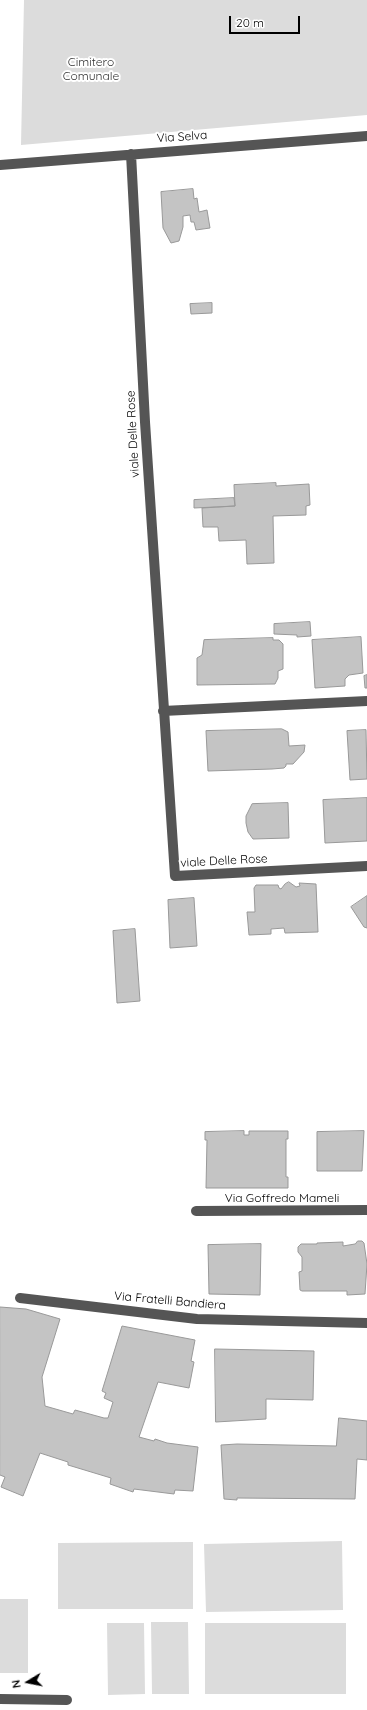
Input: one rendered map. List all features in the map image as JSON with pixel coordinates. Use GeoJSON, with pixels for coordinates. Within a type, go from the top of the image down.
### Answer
{"type":"FeatureCollection","features":[{"type":"Feature","properties":{"kind":"street","name":"Via Selva"},"geometry":{"type":"LineString","coordinates":[[0,165],[367,136]]}},
{"type":"Feature","properties":{"kind":"street","name":"viale Delle Rose"},"geometry":{"type":"LineString","coordinates":[[131,154],[163,711],[175,876],[367,866]]}},
{"type":"Feature","properties":{"kind":"street"},"geometry":{"type":"LineString","coordinates":[[163,711],[367,701]]}},
{"type":"Feature","properties":{"kind":"street","name":"Via Goffredo Mameli"},"geometry":{"type":"LineString","coordinates":[[196,1211],[367,1210]]}},
{"type":"Feature","properties":{"kind":"street","name":"Via Fratelli Bandiera"},"geometry":{"type":"LineString","coordinates":[[20,1298],[197,1319],[367,1323]]}},
{"type":"Feature","properties":{"kind":"street"},"geometry":{"type":"LineString","coordinates":[[0,1699],[67,1700]]}},
{"type":"Feature","properties":{"kind":"green space","name":"Cimitero Comunale"},"geometry":{"type":"Polygon","coordinates":[[[24,0],[367,0],[367,115],[21,145],[24,0]]]}},
{"type":"Feature","properties":{"kind":"green space"},"geometry":{"type":"Polygon","coordinates":[[[342,1541],[343,1610],[206,1612],[204,1544],[342,1541]]]}},
{"type":"Feature","properties":{"kind":"green space"},"geometry":{"type":"Polygon","coordinates":[[[193,1542],[193,1609],[58,1609],[58,1543],[193,1542]]]}},
{"type":"Feature","properties":{"kind":"green space"},"geometry":{"type":"Polygon","coordinates":[[[0,1599],[28,1599],[28,1673],[0,1673],[0,1599]]]}},
{"type":"Feature","properties":{"kind":"green space"},"geometry":{"type":"Polygon","coordinates":[[[151,1622],[188,1622],[189,1694],[152,1694],[151,1622]]]}},
{"type":"Feature","properties":{"kind":"green space"},"geometry":{"type":"Polygon","coordinates":[[[107,1623],[144,1623],[145,1694],[108,1695],[107,1623]]]}},
{"type":"Feature","properties":{"kind":"green space"},"geometry":{"type":"Polygon","coordinates":[[[205,1623],[346,1623],[346,1694],[205,1694],[205,1623]]]}},
{"type":"Feature","properties":{"kind":"building"},"geometry":{"type":"Polygon","coordinates":[[[193,189],[194,199],[197,198],[199,212],[207,210],[210,228],[196,230],[194,222],[191,222],[190,215],[183,216],[183,227],[179,241],[171,243],[163,228],[161,192],[193,189]]]}},
{"type":"Feature","properties":{"kind":"building"},"geometry":{"type":"Polygon","coordinates":[[[212,303],[212,313],[191,314],[190,304],[212,303]]]}},
{"type":"Feature","properties":{"kind":"building"},"geometry":{"type":"Polygon","coordinates":[[[276,483],[276,486],[309,484],[310,505],[306,506],[306,515],[273,516],[274,563],[247,564],[246,540],[219,541],[218,527],[203,527],[202,508],[235,506],[234,485],[276,483]]]}},
{"type":"Feature","properties":{"kind":"building"},"geometry":{"type":"Polygon","coordinates":[[[234,498],[235,506],[194,508],[194,500],[234,498]]]}},
{"type":"Feature","properties":{"kind":"building"},"geometry":{"type":"Polygon","coordinates":[[[310,622],[311,636],[297,637],[297,635],[274,634],[274,624],[310,622]]]}},
{"type":"Feature","properties":{"kind":"building"},"geometry":{"type":"Polygon","coordinates":[[[361,637],[363,673],[349,675],[345,679],[345,686],[315,688],[312,640],[361,637]]]}},
{"type":"Feature","properties":{"kind":"building"},"geometry":{"type":"Polygon","coordinates":[[[273,638],[273,640],[279,640],[283,644],[283,669],[278,671],[278,678],[275,684],[197,685],[197,658],[202,655],[204,640],[273,638]]]}},
{"type":"Feature","properties":{"kind":"building"},"geometry":{"type":"Polygon","coordinates":[[[367,675],[367,688],[365,688],[364,676],[367,675]]]}},
{"type":"Feature","properties":{"kind":"building"},"geometry":{"type":"Polygon","coordinates":[[[282,729],[288,732],[289,746],[305,745],[304,752],[293,764],[286,764],[284,768],[272,769],[208,771],[206,731],[282,729]]]}},
{"type":"Feature","properties":{"kind":"building"},"geometry":{"type":"Polygon","coordinates":[[[366,730],[367,779],[350,780],[347,731],[366,730]]]}},
{"type":"Feature","properties":{"kind":"building"},"geometry":{"type":"Polygon","coordinates":[[[367,798],[367,841],[325,843],[323,800],[367,798]]]}},
{"type":"Feature","properties":{"kind":"building"},"geometry":{"type":"Polygon","coordinates":[[[288,803],[289,838],[253,839],[248,832],[246,823],[246,816],[252,804],[288,803]]]}},
{"type":"Feature","properties":{"kind":"building"},"geometry":{"type":"Polygon","coordinates":[[[289,882],[296,887],[300,886],[299,883],[316,884],[318,932],[285,933],[284,928],[271,929],[271,934],[249,935],[247,912],[255,912],[254,888],[256,885],[278,885],[281,889],[289,882]]]}},
{"type":"Feature","properties":{"kind":"building"},"geometry":{"type":"Polygon","coordinates":[[[367,896],[367,928],[364,927],[351,907],[367,896]]]}},
{"type":"Feature","properties":{"kind":"building"},"geometry":{"type":"Polygon","coordinates":[[[194,898],[197,946],[170,948],[168,900],[194,898]]]}},
{"type":"Feature","properties":{"kind":"building"},"geometry":{"type":"Polygon","coordinates":[[[135,929],[140,1001],[117,1003],[113,931],[135,929]]]}},
{"type":"Feature","properties":{"kind":"building"},"geometry":{"type":"Polygon","coordinates":[[[244,1131],[244,1135],[249,1135],[249,1131],[288,1131],[288,1139],[286,1139],[286,1177],[288,1177],[288,1188],[206,1188],[207,1140],[205,1140],[205,1132],[244,1131]]]}},
{"type":"Feature","properties":{"kind":"building"},"geometry":{"type":"Polygon","coordinates":[[[364,1131],[362,1171],[317,1171],[317,1132],[364,1131]]]}},
{"type":"Feature","properties":{"kind":"building"},"geometry":{"type":"Polygon","coordinates":[[[358,1241],[362,1241],[364,1243],[367,1264],[365,1294],[347,1295],[347,1291],[300,1290],[299,1272],[302,1271],[302,1257],[298,1252],[298,1247],[301,1244],[343,1242],[343,1246],[355,1244],[358,1241]]]}},
{"type":"Feature","properties":{"kind":"building"},"geometry":{"type":"Polygon","coordinates":[[[261,1244],[260,1295],[209,1294],[208,1245],[261,1244]]]}},
{"type":"Feature","properties":{"kind":"building"},"geometry":{"type":"Polygon","coordinates":[[[0,1307],[26,1309],[60,1319],[42,1377],[45,1406],[73,1414],[75,1410],[108,1418],[113,1402],[104,1398],[106,1393],[102,1391],[122,1326],[195,1340],[191,1361],[194,1362],[189,1388],[158,1382],[139,1437],[154,1441],[155,1439],[167,1443],[198,1447],[193,1491],[175,1490],[174,1494],[134,1489],[133,1492],[110,1484],[111,1478],[68,1465],[68,1462],[40,1453],[23,1496],[1,1487],[5,1477],[0,1475],[0,1307]]]}},
{"type":"Feature","properties":{"kind":"building"},"geometry":{"type":"Polygon","coordinates":[[[215,1349],[314,1351],[313,1400],[266,1399],[266,1419],[216,1422],[215,1349]]]}},
{"type":"Feature","properties":{"kind":"building"},"geometry":{"type":"Polygon","coordinates":[[[339,1418],[367,1421],[367,1460],[357,1459],[355,1499],[224,1499],[221,1445],[336,1446],[339,1418]]]}}]}
